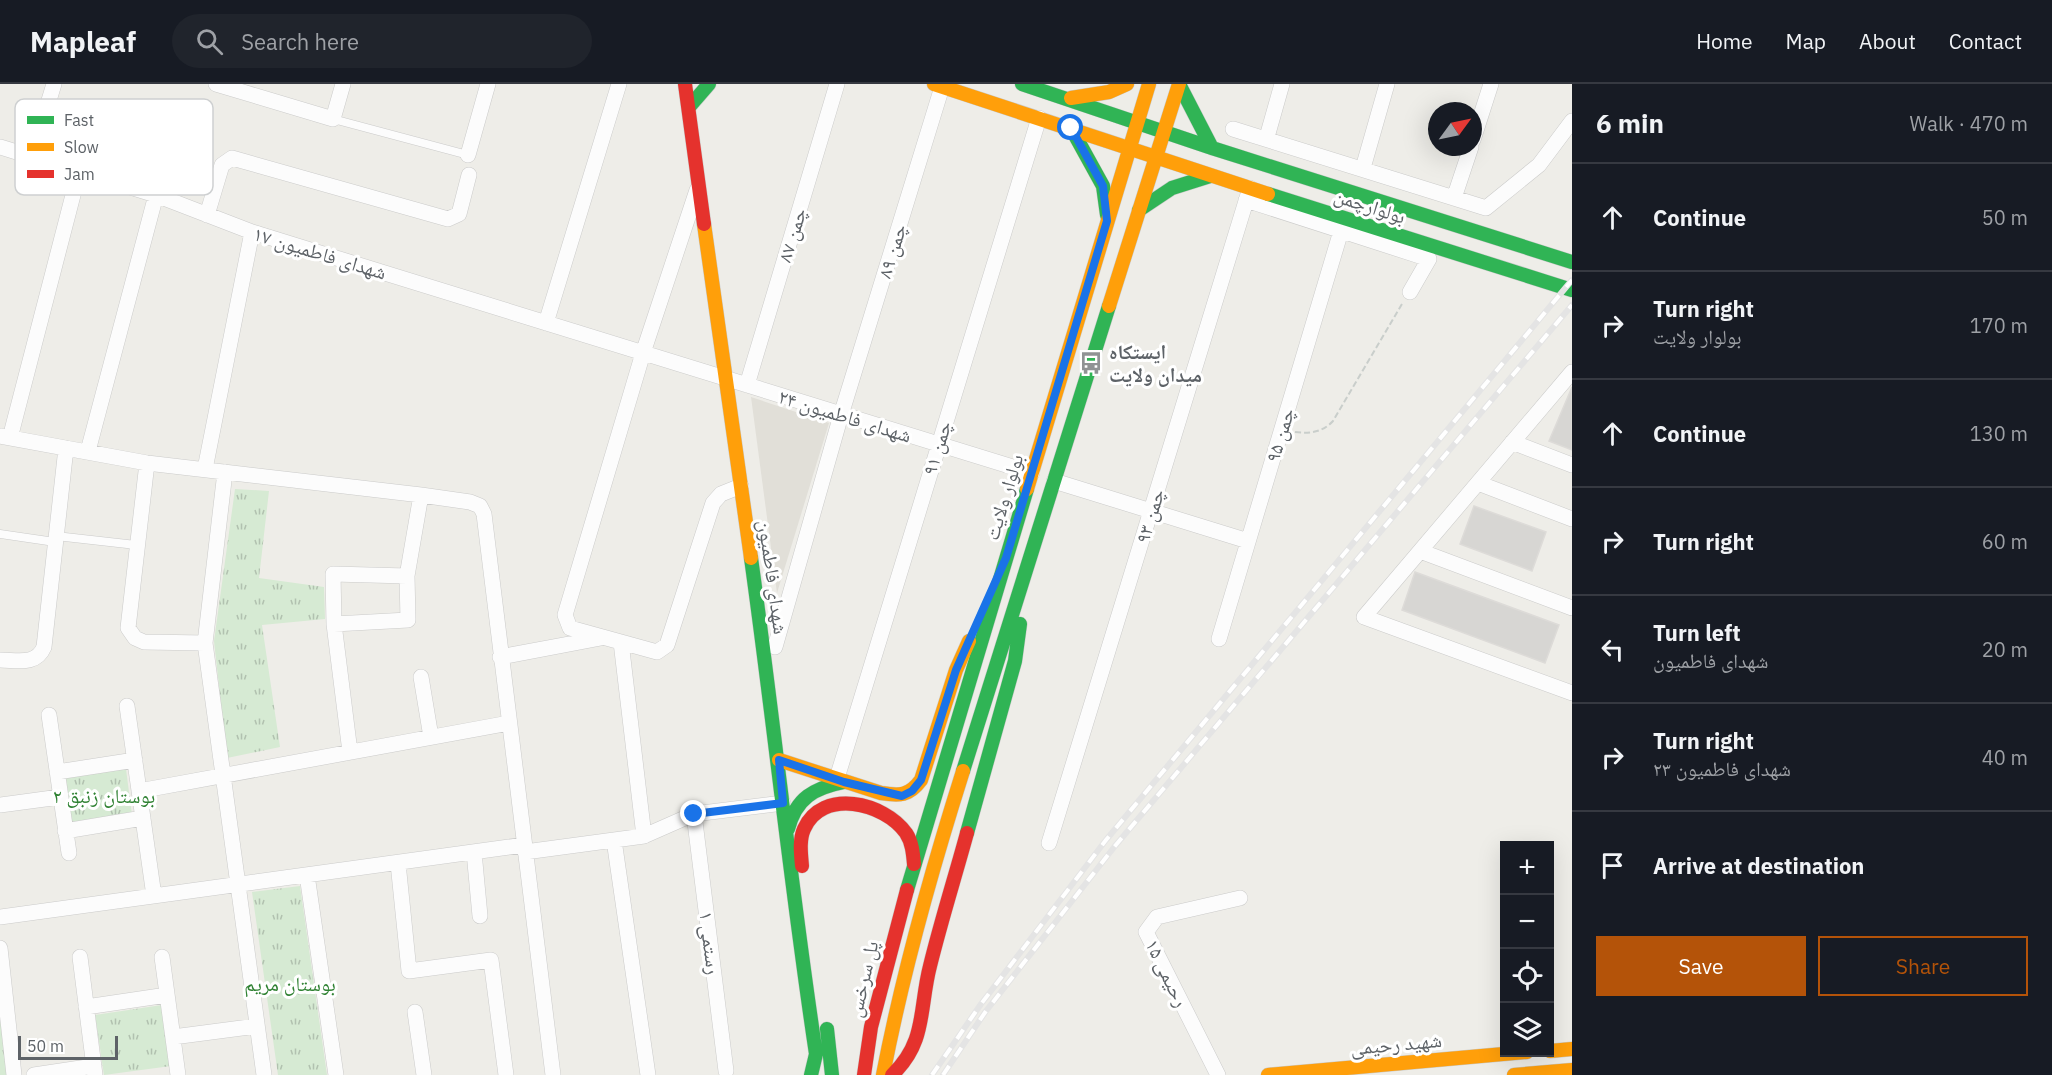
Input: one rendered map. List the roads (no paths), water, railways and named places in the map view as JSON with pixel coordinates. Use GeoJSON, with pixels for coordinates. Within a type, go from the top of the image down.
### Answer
{"type":"FeatureCollection","features":[{"type":"Feature","properties":{"kind":"main road","name":"شهدای فاطمیون"},"geometry":{"type":"LineString","coordinates":[[685,84],[779,760],[816,1054],[811,1075]]}},
{"type":"Feature","properties":{"kind":"main road"},"geometry":{"type":"LineString","coordinates":[[689,107],[709,84]]}},
{"type":"Feature","properties":{"kind":"main road"},"geometry":{"type":"LineString","coordinates":[[1022,84],[1049,88],[1065,99],[1136,122],[1149,84]]}},
{"type":"Feature","properties":{"kind":"main road"},"geometry":{"type":"LineString","coordinates":[[1065,99],[1109,92],[1127,84]]}},
{"type":"Feature","properties":{"kind":"main road"},"geometry":{"type":"LineString","coordinates":[[892,1075],[906,1062],[921,1028],[929,969],[1015,661],[1029,560],[1179,84]]}},
{"type":"Feature","properties":{"kind":"main road"},"geometry":{"type":"LineString","coordinates":[[1179,84],[1212,147]]}},
{"type":"Feature","properties":{"kind":"main road"},"geometry":{"type":"LineString","coordinates":[[938,85],[1129,147]]}},
{"type":"Feature","properties":{"kind":"main road","name":"بولوارچمن"},"geometry":{"type":"LineString","coordinates":[[1136,122],[1572,262]]}},
{"type":"Feature","properties":{"kind":"main road","name":"بولوار ولایت"},"geometry":{"type":"LineString","coordinates":[[905,893],[1136,122]]}},
{"type":"Feature","properties":{"kind":"main road"},"geometry":{"type":"LineString","coordinates":[[1071,128],[1103,186],[1107,221]]}},
{"type":"Feature","properties":{"kind":"main road","name":"بولوارچمن"},"geometry":{"type":"LineString","coordinates":[[1129,147],[1212,176],[1248,194],[1572,290]]}},
{"type":"Feature","properties":{"kind":"main road"},"geometry":{"type":"LineString","coordinates":[[1139,210],[1163,190],[1180,183],[1212,176]]}},
{"type":"Feature","properties":{"kind":"main road"},"geometry":{"type":"LineString","coordinates":[[779,760],[840,780],[902,796],[912,791],[921,780],[956,670],[1006,558]]}},
{"type":"Feature","properties":{"kind":"main road","name":"پل سرخس"},"geometry":{"type":"LineString","coordinates":[[883,1075],[896,1002],[924,895],[1029,560]]}},
{"type":"Feature","properties":{"kind":"main road"},"geometry":{"type":"LineString","coordinates":[[787,836],[792,812],[799,801],[823,785],[840,780]]}},
{"type":"Feature","properties":{"kind":"main road"},"geometry":{"type":"LineString","coordinates":[[832,1075],[800,848],[805,827],[816,813],[827,806],[846,803],[884,811],[898,822],[906,833],[912,845],[914,865]]}},
{"type":"Feature","properties":{"kind":"main road","name":"پل سرخس"},"geometry":{"type":"LineString","coordinates":[[864,1075],[879,992],[905,893]]}},
{"type":"Feature","properties":{"kind":"main road"},"geometry":{"type":"LineString","coordinates":[[1554,1051],[1572,1049]]}},
{"type":"Feature","properties":{"kind":"main road","name":"شهید رحیمی"},"geometry":{"type":"LineString","coordinates":[[1268,1075],[1500,1055]]}},
{"type":"Feature","properties":{"kind":"main road"},"geometry":{"type":"LineString","coordinates":[[1514,1075],[1572,1070]]}},
{"type":"Feature","properties":{"kind":"street"},"geometry":{"type":"LineString","coordinates":[[49,99],[54,84]]}},
{"type":"Feature","properties":{"kind":"street"},"geometry":{"type":"LineString","coordinates":[[216,84],[333,119],[343,84]]}},
{"type":"Feature","properties":{"kind":"street"},"geometry":{"type":"LineString","coordinates":[[468,155],[489,84]]}},
{"type":"Feature","properties":{"kind":"street"},"geometry":{"type":"LineString","coordinates":[[546,323],[619,84]]}},
{"type":"Feature","properties":{"kind":"street","name":"چمن ۸۷"},"geometry":{"type":"LineString","coordinates":[[747,385],[837,84]]}},
{"type":"Feature","properties":{"kind":"street"},"geometry":{"type":"LineString","coordinates":[[1267,137],[1282,84]]}},
{"type":"Feature","properties":{"kind":"street"},"geometry":{"type":"LineString","coordinates":[[1363,168],[1387,84]]}},
{"type":"Feature","properties":{"kind":"street"},"geometry":{"type":"LineString","coordinates":[[1482,112],[1491,84]]}},
{"type":"Feature","properties":{"kind":"street","name":"چمن ۸۹"},"geometry":{"type":"LineString","coordinates":[[775,647],[938,85]]}},
{"type":"Feature","properties":{"kind":"street","name":"چمن ۹۱"},"geometry":{"type":"LineString","coordinates":[[840,780],[938,444],[1039,118]]}},
{"type":"Feature","properties":{"kind":"street"},"geometry":{"type":"LineString","coordinates":[[1233,129],[1267,137],[1486,208],[1539,165],[1572,121]]}},
{"type":"Feature","properties":{"kind":"street","name":"شهدای فاطمیون ۱۷"},"geometry":{"type":"LineString","coordinates":[[0,147],[15,151]]}},
{"type":"Feature","properties":{"kind":"street"},"geometry":{"type":"LineString","coordinates":[[1455,198],[1468,156]]}},
{"type":"Feature","properties":{"kind":"street"},"geometry":{"type":"LineString","coordinates":[[213,194],[222,165],[232,158],[448,219],[459,214],[469,175]]}},
{"type":"Feature","properties":{"kind":"street"},"geometry":{"type":"LineString","coordinates":[[699,184],[643,353],[565,615],[570,628],[657,652],[664,650],[668,645],[713,503],[721,494],[741,486]]}},
{"type":"Feature","properties":{"kind":"street"},"geometry":{"type":"LineString","coordinates":[[1248,194],[1341,231],[1429,259],[1410,291]]}},
{"type":"Feature","properties":{"kind":"street","name":"چمن ۹۳"},"geometry":{"type":"LineString","coordinates":[[1049,843],[1248,194]]}},
{"type":"Feature","properties":{"kind":"street"},"geometry":{"type":"LineString","coordinates":[[73,195],[5,437],[147,463],[421,495],[470,502],[480,506],[484,514],[553,1075]]}},
{"type":"Feature","properties":{"kind":"street"},"geometry":{"type":"LineString","coordinates":[[88,451],[156,195]]}},
{"type":"Feature","properties":{"kind":"street","name":"شهدای فاطمیون ۱۷"},"geometry":{"type":"LineString","coordinates":[[156,195],[252,232],[726,379]]}},
{"type":"Feature","properties":{"kind":"street"},"geometry":{"type":"LineString","coordinates":[[207,214],[213,195]]}},
{"type":"Feature","properties":{"kind":"street","name":"چمن ۹۵"},"geometry":{"type":"LineString","coordinates":[[1219,639],[1341,231]]}},
{"type":"Feature","properties":{"kind":"street"},"geometry":{"type":"LineString","coordinates":[[205,469],[252,232]]}},
{"type":"Feature","properties":{"kind":"street"},"geometry":{"type":"LineString","coordinates":[[1570,378],[1512,442],[1364,617],[1572,693]]}},
{"type":"Feature","properties":{"kind":"street","name":"شهدای فاطمیون ۲۴"},"geometry":{"type":"LineString","coordinates":[[726,379],[1032,473]]}},
{"type":"Feature","properties":{"kind":"street"},"geometry":{"type":"LineString","coordinates":[[1512,442],[1572,465]]}},
{"type":"Feature","properties":{"kind":"street"},"geometry":{"type":"LineString","coordinates":[[0,660],[32,661],[40,656],[44,648],[66,447]]}},
{"type":"Feature","properties":{"kind":"street"},"geometry":{"type":"LineString","coordinates":[[147,463],[128,628],[135,639],[144,642],[206,643]]}},
{"type":"Feature","properties":{"kind":"street"},"geometry":{"type":"LineString","coordinates":[[225,472],[206,643],[264,1075]]}},
{"type":"Feature","properties":{"kind":"street"},"geometry":{"type":"LineString","coordinates":[[1054,482],[1248,541]]}},
{"type":"Feature","properties":{"kind":"street"},"geometry":{"type":"LineString","coordinates":[[1478,483],[1572,519]]}},
{"type":"Feature","properties":{"kind":"street"},"geometry":{"type":"LineString","coordinates":[[334,624],[408,620],[407,576],[421,495]]}},
{"type":"Feature","properties":{"kind":"street"},"geometry":{"type":"LineString","coordinates":[[1419,551],[1572,608]]}},
{"type":"Feature","properties":{"kind":"street"},"geometry":{"type":"LineString","coordinates":[[350,752],[334,624],[333,574],[407,576]]}},
{"type":"Feature","properties":{"kind":"street"},"geometry":{"type":"LineString","coordinates":[[500,657],[602,638]]}},
{"type":"Feature","properties":{"kind":"street"},"geometry":{"type":"LineString","coordinates":[[621,642],[644,836]]}},
{"type":"Feature","properties":{"kind":"street"},"geometry":{"type":"LineString","coordinates":[[421,677],[431,737]]}},
{"type":"Feature","properties":{"kind":"street"},"geometry":{"type":"LineString","coordinates":[[127,706],[154,896]]}},
{"type":"Feature","properties":{"kind":"street"},"geometry":{"type":"LineString","coordinates":[[49,715],[69,853]]}},
{"type":"Feature","properties":{"kind":"street"},"geometry":{"type":"LineString","coordinates":[[139,791],[508,723]]}},
{"type":"Feature","properties":{"kind":"street"},"geometry":{"type":"LineString","coordinates":[[57,772],[135,760]]}},
{"type":"Feature","properties":{"kind":"street"},"geometry":{"type":"LineString","coordinates":[[0,806],[60,797]]}},
{"type":"Feature","properties":{"kind":"street"},"geometry":{"type":"LineString","coordinates":[[0,916],[474,852],[644,836],[694,814],[783,803]]}},
{"type":"Feature","properties":{"kind":"street","name":"رستمی ۱"},"geometry":{"type":"LineString","coordinates":[[694,814],[726,1071]]}},
{"type":"Feature","properties":{"kind":"street"},"geometry":{"type":"LineString","coordinates":[[65,831],[143,818]]}},
{"type":"Feature","properties":{"kind":"street"},"geometry":{"type":"LineString","coordinates":[[614,840],[648,1075]]}},
{"type":"Feature","properties":{"kind":"street"},"geometry":{"type":"LineString","coordinates":[[474,852],[480,916]]}},
{"type":"Feature","properties":{"kind":"street"},"geometry":{"type":"LineString","coordinates":[[398,863],[409,971],[492,960],[506,1075]]}},
{"type":"Feature","properties":{"kind":"street"},"geometry":{"type":"LineString","coordinates":[[307,875],[336,1075]]}},
{"type":"Feature","properties":{"kind":"street","name":"رحیمی ۱۵"},"geometry":{"type":"LineString","coordinates":[[1218,1075],[1146,932],[1157,917],[1240,898]]}},
{"type":"Feature","properties":{"kind":"street"},"geometry":{"type":"LineString","coordinates":[[0,948],[9,1066]]}},
{"type":"Feature","properties":{"kind":"street"},"geometry":{"type":"LineString","coordinates":[[34,1075],[95,1071],[80,957]]}},
{"type":"Feature","properties":{"kind":"street"},"geometry":{"type":"LineString","coordinates":[[162,957],[173,1037],[175,1075]]}},
{"type":"Feature","properties":{"kind":"street"},"geometry":{"type":"LineString","coordinates":[[87,1007],[167,995]]}},
{"type":"Feature","properties":{"kind":"street"},"geometry":{"type":"LineString","coordinates":[[415,1012],[424,1075]]}},
{"type":"Feature","properties":{"kind":"street"},"geometry":{"type":"LineString","coordinates":[[173,1037],[257,1026]]}},
{"type":"Feature","properties":{"kind":"lane"},"geometry":{"type":"LineString","coordinates":[[333,119],[468,155]]}},
{"type":"Feature","properties":{"kind":"lane"},"geometry":{"type":"LineString","coordinates":[[0,534],[136,545]]}},
{"type":"Feature","properties":{"kind":"railway"},"geometry":{"type":"LineString","coordinates":[[932,1075],[981,1004],[1106,840],[1572,280]]}},
{"type":"Feature","properties":{"kind":"railway"},"geometry":{"type":"LineString","coordinates":[[943,1075],[986,1011],[1115,846],[1572,305]]}},
{"type":"Feature","properties":{"kind":"place","name":"ایستکاه میدان ولایت"},"geometry":{"type":"Point","coordinates":[1091,363]}},
{"type":"Feature","properties":{"kind":"park label","name":"بوستان زنبق ۲"},"geometry":{"type":"Point","coordinates":[104,796]}},
{"type":"Feature","properties":{"kind":"park label","name":"بوستان مریم"},"geometry":{"type":"Point","coordinates":[290,984]}}]}
